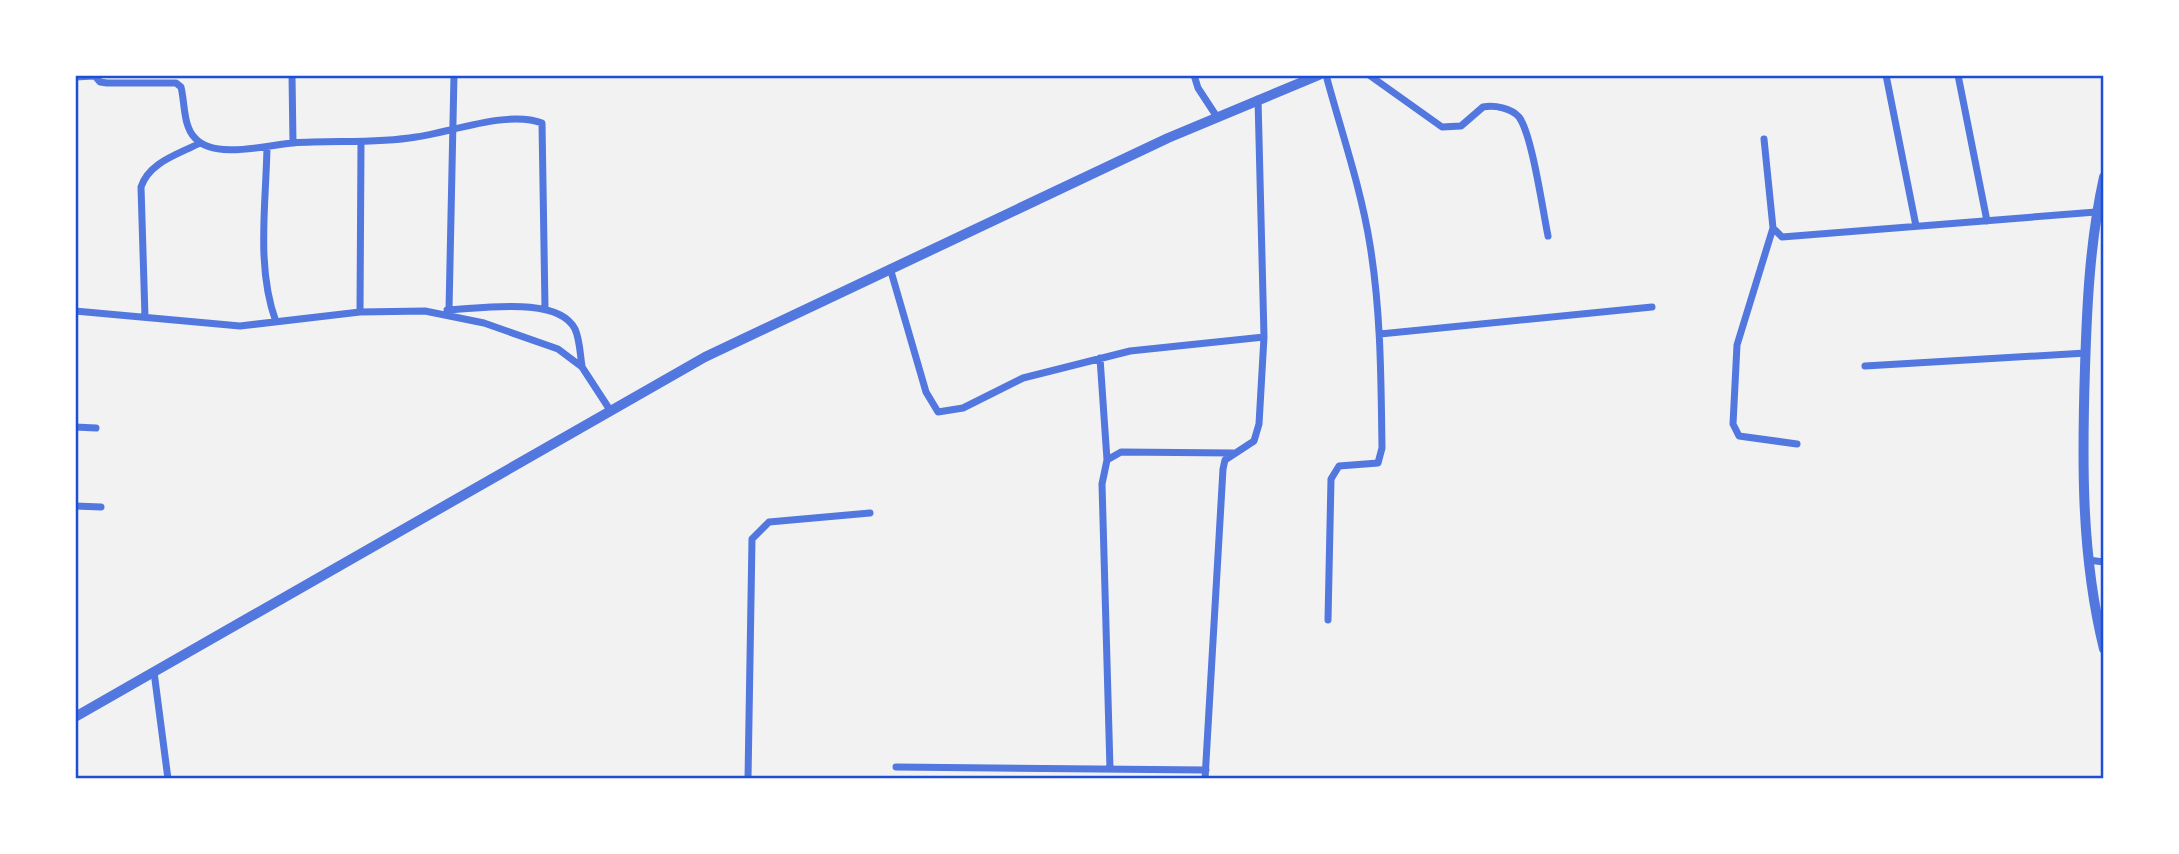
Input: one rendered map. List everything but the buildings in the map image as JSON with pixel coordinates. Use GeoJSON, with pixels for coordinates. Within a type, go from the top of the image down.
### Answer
{"type":"FeatureCollection","features":[{"type":"Feature","properties":{"kind":"street"},"geometry":{"type":"LineString","coordinates":[[292,75],[293,143]]}},
{"type":"Feature","properties":{"kind":"street"},"geometry":{"type":"LineString","coordinates":[[449,310],[454,75]]}},
{"type":"Feature","properties":{"kind":"street"},"geometry":{"type":"LineString","coordinates":[[1194,75],[1198,88],[1217,117]]}},
{"type":"Feature","properties":{"kind":"street"},"geometry":{"type":"LineString","coordinates":[[75,717],[705,357],[1217,117],[1319,75]]}},
{"type":"Feature","properties":{"kind":"street"},"geometry":{"type":"LineString","coordinates":[[1326,75],[1370,242],[1380,334],[1381,456],[1378,463],[1372,465],[1339,466],[1331,479],[1328,620]]}},
{"type":"Feature","properties":{"kind":"street"},"geometry":{"type":"LineString","coordinates":[[1370,75],[1442,127],[1461,126],[1483,107],[1505,109],[1518,116],[1526,134],[1548,236]]}},
{"type":"Feature","properties":{"kind":"street"},"geometry":{"type":"LineString","coordinates":[[1885,75],[1916,226]]}},
{"type":"Feature","properties":{"kind":"street"},"geometry":{"type":"LineString","coordinates":[[1958,75],[1987,221]]}},
{"type":"Feature","properties":{"kind":"street"},"geometry":{"type":"LineString","coordinates":[[75,77],[94,76],[107,83],[176,83],[181,87],[188,127],[200,143]]}},
{"type":"Feature","properties":{"kind":"street"},"geometry":{"type":"LineString","coordinates":[[896,767],[1110,769],[1206,775],[1221,486],[1225,460],[1254,441],[1257,433],[1264,337],[1258,99]]}},
{"type":"Feature","properties":{"kind":"street"},"geometry":{"type":"LineString","coordinates":[[145,317],[141,187],[144,177],[160,163],[200,143],[240,149],[293,143],[362,142],[504,120],[534,120],[542,123],[545,308]]}},
{"type":"Feature","properties":{"kind":"street"},"geometry":{"type":"LineString","coordinates":[[1764,139],[1773,228],[1738,338],[1734,358],[1733,424],[1739,436],[1797,444]]}},
{"type":"Feature","properties":{"kind":"street"},"geometry":{"type":"LineString","coordinates":[[360,312],[362,142]]}},
{"type":"Feature","properties":{"kind":"street"},"geometry":{"type":"LineString","coordinates":[[267,147],[264,275],[276,322]]}},
{"type":"Feature","properties":{"kind":"street"},"geometry":{"type":"LineString","coordinates":[[2104,177],[2089,255],[2084,523],[2104,649]]}},
{"type":"Feature","properties":{"kind":"street"},"geometry":{"type":"LineString","coordinates":[[1773,228],[1782,237],[1788,238],[2096,212]]}},
{"type":"Feature","properties":{"kind":"street"},"geometry":{"type":"LineString","coordinates":[[2089,255],[2104,255]]}},
{"type":"Feature","properties":{"kind":"street"},"geometry":{"type":"LineString","coordinates":[[890,268],[926,392],[938,412],[963,408],[1023,378],[1145,347],[1264,337]]}},
{"type":"Feature","properties":{"kind":"street"},"geometry":{"type":"LineString","coordinates":[[1380,334],[1652,307]]}},
{"type":"Feature","properties":{"kind":"street"},"geometry":{"type":"LineString","coordinates":[[75,311],[240,326],[360,312],[545,308],[558,313],[575,328],[582,367]]}},
{"type":"Feature","properties":{"kind":"street"},"geometry":{"type":"LineString","coordinates":[[425,311],[484,323],[543,343],[572,358],[582,367],[610,410]]}},
{"type":"Feature","properties":{"kind":"street"},"geometry":{"type":"LineString","coordinates":[[1865,366],[2086,353]]}},
{"type":"Feature","properties":{"kind":"street"},"geometry":{"type":"LineString","coordinates":[[1100,358],[1107,460],[1102,484],[1110,769]]}},
{"type":"Feature","properties":{"kind":"street"},"geometry":{"type":"LineString","coordinates":[[75,427],[96,428]]}},
{"type":"Feature","properties":{"kind":"street"},"geometry":{"type":"LineString","coordinates":[[1107,460],[1121,452],[1234,453]]}},
{"type":"Feature","properties":{"kind":"street"},"geometry":{"type":"LineString","coordinates":[[75,506],[102,507]]}},
{"type":"Feature","properties":{"kind":"street"},"geometry":{"type":"LineString","coordinates":[[748,779],[752,539],[769,522],[870,513]]}},
{"type":"Feature","properties":{"kind":"street"},"geometry":{"type":"LineString","coordinates":[[2088,561],[2104,562]]}},
{"type":"Feature","properties":{"kind":"street"},"geometry":{"type":"LineString","coordinates":[[154,672],[168,779]]}},
{"type":"Feature","properties":{"kind":"street"},"geometry":{"type":"LineString","coordinates":[[1056,769],[1056,779]]}}]}
